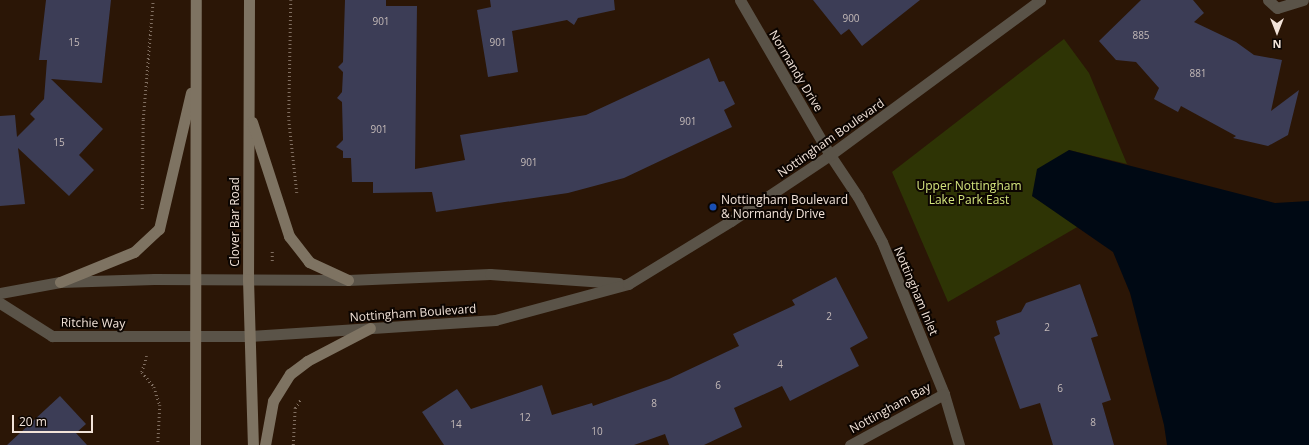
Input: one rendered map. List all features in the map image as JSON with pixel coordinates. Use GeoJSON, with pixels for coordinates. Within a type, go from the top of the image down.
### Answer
{"type":"FeatureCollection","features":[{"type":"Feature","properties":{"kind":"main road"},"geometry":{"type":"LineString","coordinates":[[195,445],[196,0]]}},
{"type":"Feature","properties":{"kind":"main road","name":"Clover Bar Road"},"geometry":{"type":"LineString","coordinates":[[249,0],[248,279],[253,445]]}},
{"type":"Feature","properties":{"kind":"main road"},"geometry":{"type":"LineString","coordinates":[[60,282],[134,252],[159,229],[196,75]]}},
{"type":"Feature","properties":{"kind":"main road"},"geometry":{"type":"LineString","coordinates":[[249,114],[289,236],[309,262],[348,280]]}},
{"type":"Feature","properties":{"kind":"main road"},"geometry":{"type":"LineString","coordinates":[[265,445],[273,401],[290,374],[307,362],[370,328]]}},
{"type":"Feature","properties":{"kind":"street","name":"Normandy Drive"},"geometry":{"type":"LineString","coordinates":[[740,0],[830,155]]}},
{"type":"Feature","properties":{"kind":"street","name":"Nottingham Boulevard"},"geometry":{"type":"LineString","coordinates":[[195,337],[249,336],[496,320],[628,284],[731,221],[830,155],[1040,0]]}},
{"type":"Feature","properties":{"kind":"street"},"geometry":{"type":"LineString","coordinates":[[1268,0],[1277,8],[1303,0]]}},
{"type":"Feature","properties":{"kind":"street","name":"Nottingham Inlet"},"geometry":{"type":"LineString","coordinates":[[830,155],[858,197],[882,242],[944,394],[959,445]]}},
{"type":"Feature","properties":{"kind":"street"},"geometry":{"type":"LineString","coordinates":[[0,293],[60,282],[195,279],[348,280],[490,274],[628,284]]}},
{"type":"Feature","properties":{"kind":"street","name":"Ritchie Way"},"geometry":{"type":"LineString","coordinates":[[0,303],[52,336],[195,337]]}},
{"type":"Feature","properties":{"kind":"street","name":"Nottingham Bay"},"geometry":{"type":"LineString","coordinates":[[850,445],[944,394]]}},
{"type":"Feature","properties":{"kind":"path"},"geometry":{"type":"LineString","coordinates":[[142,211],[143,120],[153,0]]}},
{"type":"Feature","properties":{"kind":"path"},"geometry":{"type":"LineString","coordinates":[[291,0],[289,120],[298,202]]}},
{"type":"Feature","properties":{"kind":"path"},"geometry":{"type":"LineString","coordinates":[[272,250],[272,265]]}},
{"type":"Feature","properties":{"kind":"path"},"geometry":{"type":"LineString","coordinates":[[147,356],[142,372],[154,387],[160,405],[158,445]]}},
{"type":"Feature","properties":{"kind":"path"},"geometry":{"type":"LineString","coordinates":[[293,445],[295,408],[301,399]]}},
{"type":"Feature","properties":{"kind":"green space","name":"Upper Nottingham Lake Park East"},"geometry":{"type":"Polygon","coordinates":[[[1064,39],[1089,73],[1127,164],[1069,150],[1032,196],[1079,226],[948,302],[892,172],[1064,39]]]}},
{"type":"Feature","properties":{"kind":"shaded area"},"geometry":{"type":"Polygon","coordinates":[[[1069,150],[1275,203],[1309,201],[1309,445],[1167,445],[1164,425],[1130,293],[1113,252],[1032,196],[1037,169],[1069,150]]]}},
{"type":"Feature","properties":{"kind":"building"},"geometry":{"type":"Polygon","coordinates":[[[46,0],[111,0],[102,83],[51,79],[103,129],[79,155],[94,170],[69,196],[18,148],[25,204],[0,206],[0,116],[15,115],[17,137],[35,119],[30,114],[44,99],[47,60],[39,60],[46,0]]]}},
{"type":"Feature","properties":{"kind":"building"},"geometry":{"type":"Polygon","coordinates":[[[345,0],[386,0],[386,6],[417,6],[415,169],[465,160],[460,135],[586,115],[709,58],[719,82],[724,81],[735,104],[724,110],[732,127],[624,178],[568,193],[436,212],[432,192],[373,193],[373,182],[352,182],[351,158],[343,158],[343,151],[336,147],[343,140],[342,102],[337,98],[342,92],[343,72],[338,67],[343,62],[345,0]]]}},
{"type":"Feature","properties":{"kind":"building"},"geometry":{"type":"Polygon","coordinates":[[[490,0],[614,0],[615,10],[578,18],[574,25],[567,20],[512,31],[518,72],[488,77],[477,10],[491,7],[490,0]]]}},
{"type":"Feature","properties":{"kind":"building"},"geometry":{"type":"Polygon","coordinates":[[[813,0],[920,0],[862,46],[849,29],[841,35],[813,0]]]}},
{"type":"Feature","properties":{"kind":"building"},"geometry":{"type":"Polygon","coordinates":[[[1141,0],[1193,0],[1204,13],[1194,22],[1236,42],[1254,55],[1282,60],[1271,111],[1299,90],[1288,135],[1268,146],[1233,138],[1236,136],[1181,106],[1178,112],[1154,99],[1159,88],[1136,62],[1116,60],[1099,41],[1141,0]]]}},
{"type":"Feature","properties":{"kind":"building"},"geometry":{"type":"Polygon","coordinates":[[[836,277],[868,338],[850,348],[859,366],[790,401],[782,386],[734,408],[742,427],[704,445],[669,445],[665,434],[634,445],[444,445],[422,412],[457,389],[471,409],[542,385],[552,415],[592,403],[593,406],[669,379],[739,346],[733,334],[795,305],[792,300],[836,277]]]}},
{"type":"Feature","properties":{"kind":"building"},"geometry":{"type":"Polygon","coordinates":[[[1080,284],[1098,336],[1091,338],[1111,400],[1102,403],[1114,445],[1053,445],[1040,403],[1020,409],[994,337],[1000,334],[996,321],[1021,312],[1026,303],[1080,284]]]}},
{"type":"Feature","properties":{"kind":"building"},"geometry":{"type":"Polygon","coordinates":[[[60,396],[86,424],[76,433],[87,445],[7,445],[60,396]]]}},
{"type":"Feature","properties":{"kind":"place","name":"Nottingham Boulevard & Normandy Drive"},"geometry":{"type":"Point","coordinates":[713,207]}}]}
